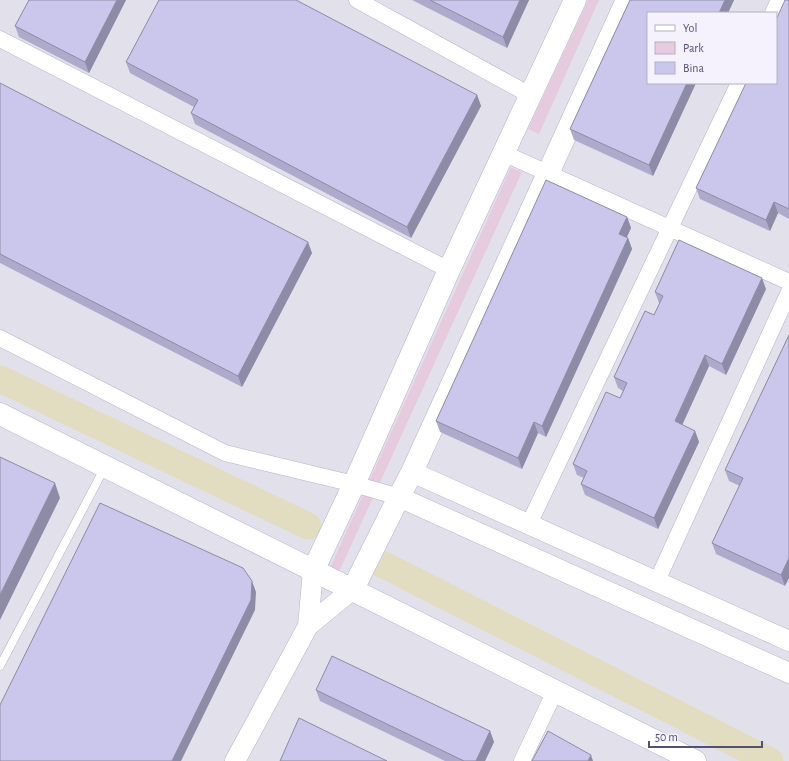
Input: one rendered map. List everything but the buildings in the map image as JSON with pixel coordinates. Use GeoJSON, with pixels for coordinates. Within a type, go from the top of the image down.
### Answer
{"type":"FeatureCollection","features":[{"type":"Feature","properties":{"kind":"main road"},"geometry":{"type":"LineString","coordinates":[[313,571],[354,484],[449,270],[575,0]]}},
{"type":"Feature","properties":{"kind":"main road"},"geometry":{"type":"LineString","coordinates":[[353,590],[398,497],[412,472],[627,0]]}},
{"type":"Feature","properties":{"kind":"main road"},"geometry":{"type":"LineString","coordinates":[[0,414],[695,761]]}},
{"type":"Feature","properties":{"kind":"street"},"geometry":{"type":"LineString","coordinates":[[357,0],[530,95]]}},
{"type":"Feature","properties":{"kind":"street"},"geometry":{"type":"LineString","coordinates":[[773,12],[779,0]]}},
{"type":"Feature","properties":{"kind":"street"},"geometry":{"type":"LineString","coordinates":[[0,39],[449,270]]}},
{"type":"Feature","properties":{"kind":"street"},"geometry":{"type":"LineString","coordinates":[[529,524],[739,84]]}},
{"type":"Feature","properties":{"kind":"street"},"geometry":{"type":"LineString","coordinates":[[503,154],[789,282]]}},
{"type":"Feature","properties":{"kind":"street"},"geometry":{"type":"LineString","coordinates":[[657,581],[789,292]]}},
{"type":"Feature","properties":{"kind":"street"},"geometry":{"type":"LineString","coordinates":[[0,338],[225,453],[354,484],[398,497],[789,673]]}},
{"type":"Feature","properties":{"kind":"street"},"geometry":{"type":"LineString","coordinates":[[412,472],[789,640]]}},
{"type":"Feature","properties":{"kind":"street"},"geometry":{"type":"LineString","coordinates":[[236,761],[308,626],[313,571]]}},
{"type":"Feature","properties":{"kind":"street"},"geometry":{"type":"LineString","coordinates":[[308,626],[353,590]]}},
{"type":"Feature","properties":{"kind":"street"},"geometry":{"type":"LineString","coordinates":[[522,761],[555,691]]}},
{"type":"Feature","properties":{"kind":"lane"},"geometry":{"type":"LineString","coordinates":[[0,666],[105,467]]}},
{"type":"Feature","properties":{"kind":"shaded area"},"geometry":{"type":"Polygon","coordinates":[[[0,0],[789,0],[789,761],[0,761],[0,0]]]}},
{"type":"Feature","properties":{"kind":"green space"},"geometry":{"type":"Polygon","coordinates":[[[588,0],[599,0],[539,134],[528,129],[588,0]]]}},
{"type":"Feature","properties":{"kind":"green space"},"geometry":{"type":"Polygon","coordinates":[[[511,167],[522,172],[338,574],[329,570],[511,167]]]}},
{"type":"Feature","properties":{"kind":"waterway"},"geometry":{"type":"LineString","coordinates":[[0,379],[308,526]]}},
{"type":"Feature","properties":{"kind":"waterway"},"geometry":{"type":"LineString","coordinates":[[380,563],[770,761]]}}]}
